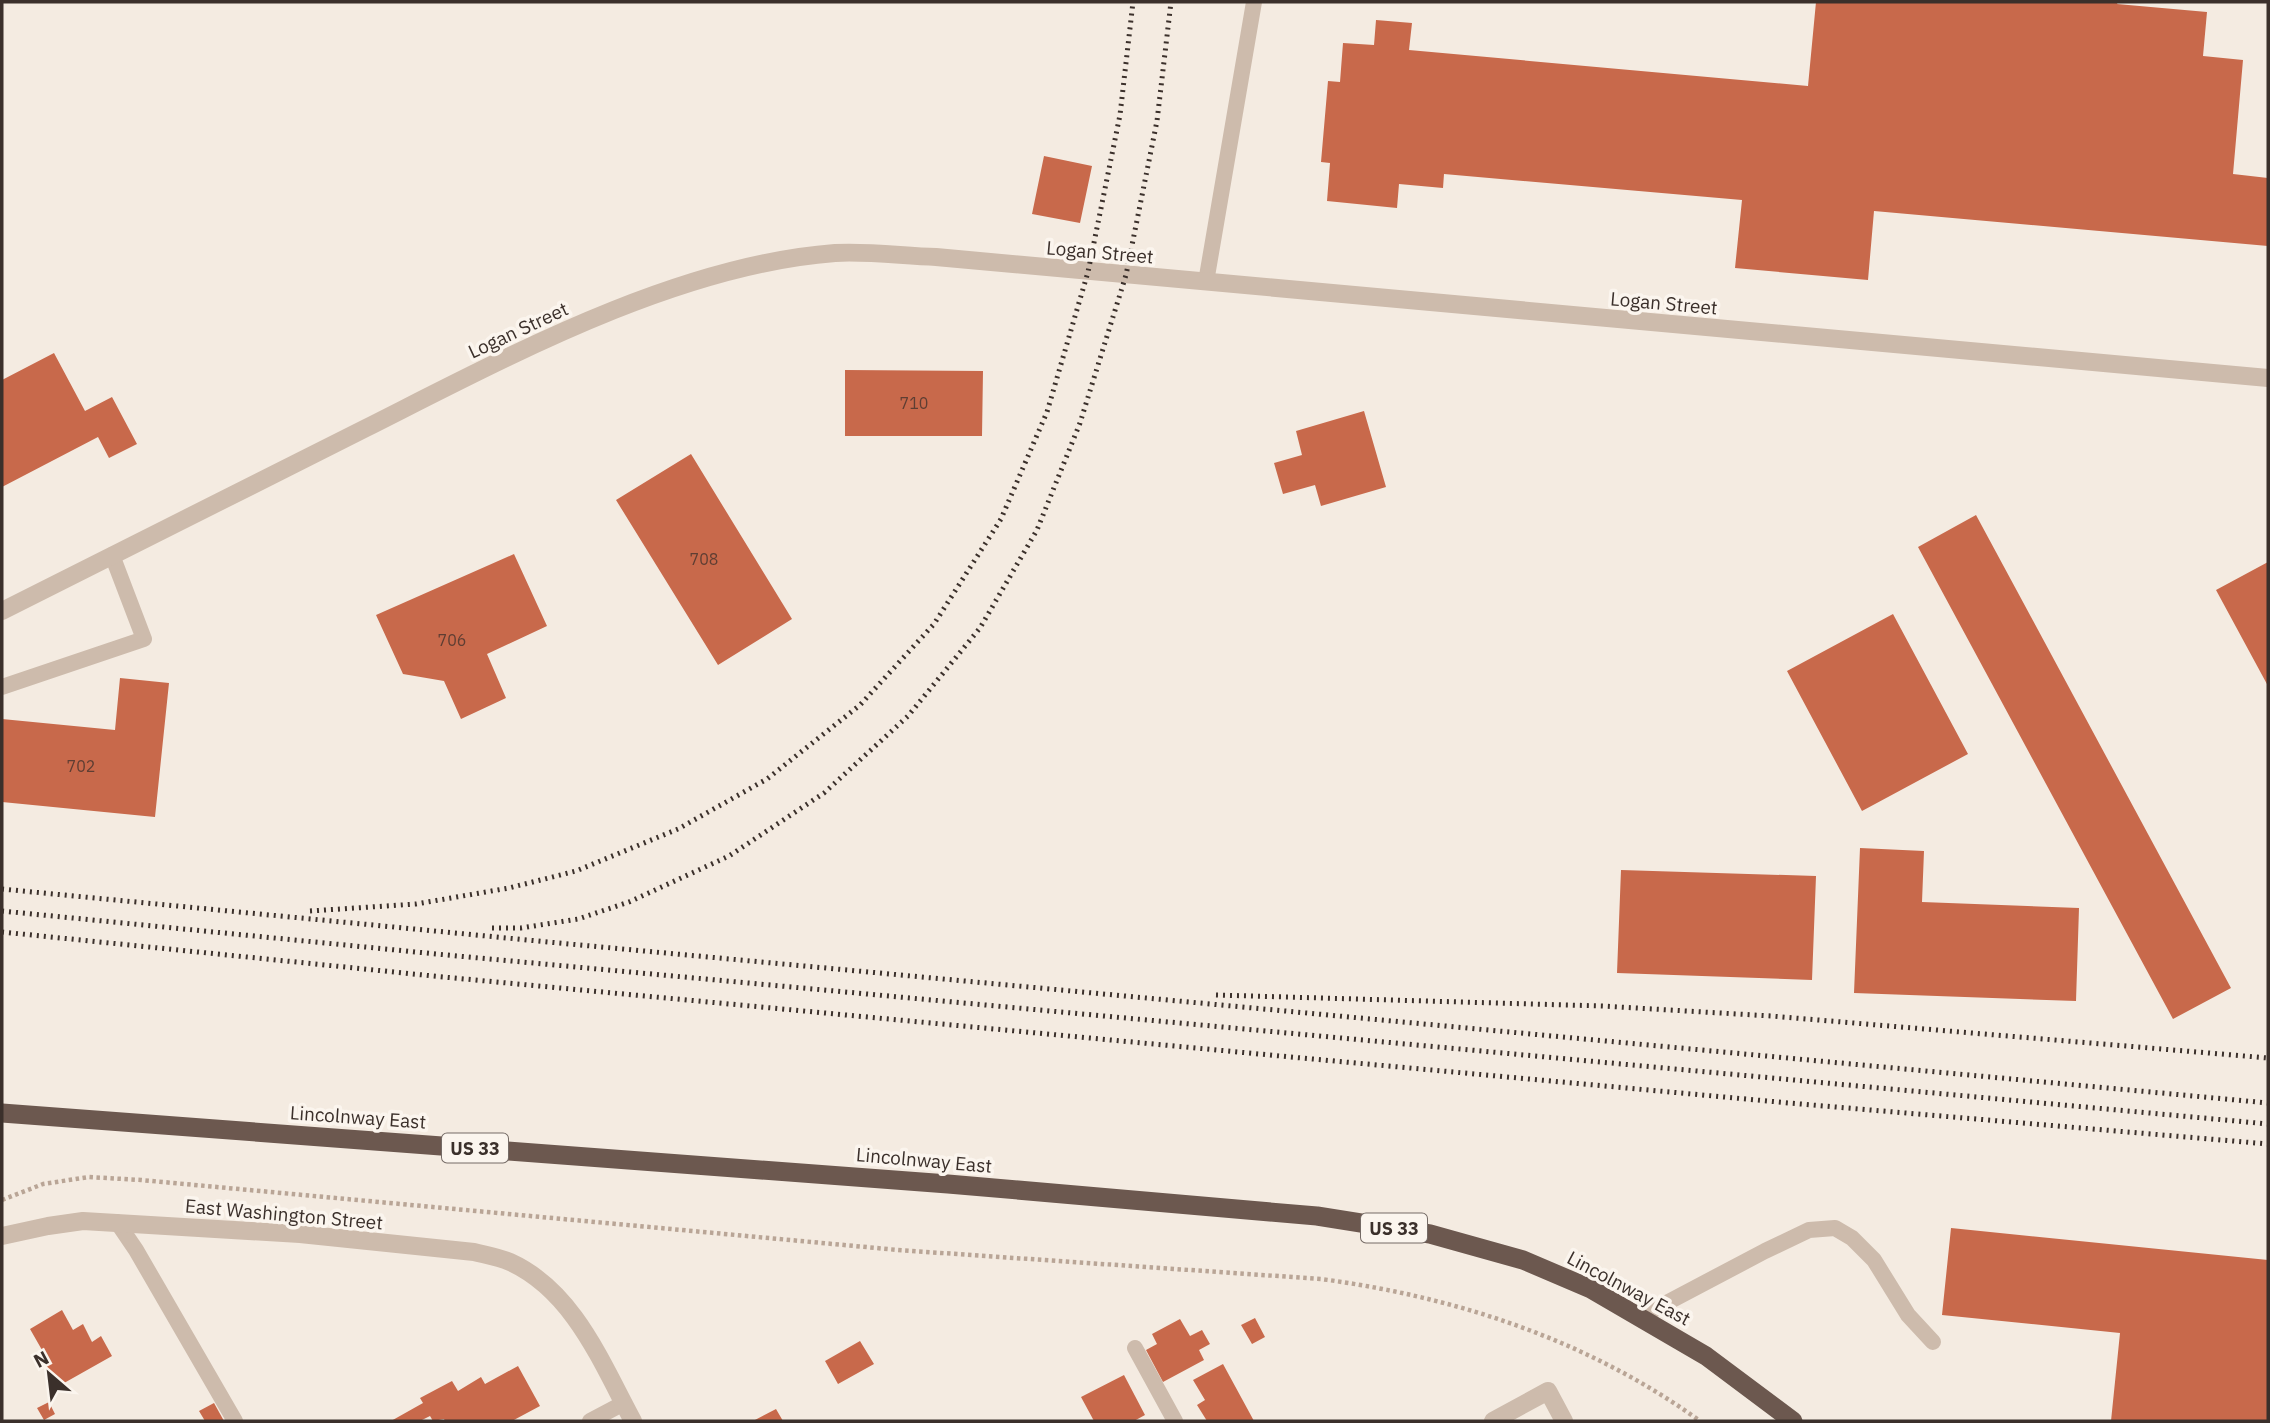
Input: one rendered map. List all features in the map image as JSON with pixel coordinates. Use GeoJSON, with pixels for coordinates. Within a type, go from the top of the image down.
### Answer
{"type":"FeatureCollection","features":[{"type":"Feature","properties":{"kind":"highway","name":"Lincolnway East"},"geometry":{"type":"LineString","coordinates":[[2,1113],[948,1184],[1317,1216],[1430,1234],[1523,1260],[1591,1289],[1706,1356],[1793,1421]]}},
{"type":"Feature","properties":{"kind":"street","name":"Logan Street"},"geometry":{"type":"LineString","coordinates":[[2,611],[495,364],[581,324],[717,276],[771,263],[836,253],[936,257],[2268,378]]}},
{"type":"Feature","properties":{"kind":"street","name":"East Washington Street"},"geometry":{"type":"LineString","coordinates":[[2,1236],[83,1221],[117,1222],[300,1234],[474,1252],[510,1262],[541,1281],[569,1310],[634,1421]]}},
{"type":"Feature","properties":{"kind":"street"},"geometry":{"type":"LineString","coordinates":[[1493,1421],[1548,1391],[1564,1421]]}},
{"type":"Feature","properties":{"kind":"lane"},"geometry":{"type":"LineString","coordinates":[[1206,282],[1254,2]]}},
{"type":"Feature","properties":{"kind":"lane"},"geometry":{"type":"LineString","coordinates":[[2,687],[144,639],[112,555]]}},
{"type":"Feature","properties":{"kind":"lane"},"geometry":{"type":"LineString","coordinates":[[117,1222],[235,1421]]}},
{"type":"Feature","properties":{"kind":"lane"},"geometry":{"type":"LineString","coordinates":[[1640,1317],[1809,1230],[1835,1228],[1852,1238],[1874,1260],[1908,1315],[1933,1342]]}},
{"type":"Feature","properties":{"kind":"lane"},"geometry":{"type":"LineString","coordinates":[[1135,1349],[1175,1421]]}},
{"type":"Feature","properties":{"kind":"lane"},"geometry":{"type":"LineString","coordinates":[[590,1421],[624,1404]]}},
{"type":"Feature","properties":{"kind":"path"},"geometry":{"type":"LineString","coordinates":[[2,1200],[43,1184],[89,1177],[142,1180],[898,1250],[1321,1279],[1427,1297],[1504,1320],[1611,1366],[1700,1421]]}},
{"type":"Feature","properties":{"kind":"building"},"geometry":{"type":"Polygon","coordinates":[[[1816,2],[2118,2],[2117,4],[2207,12],[2203,56],[2243,60],[2233,174],[2268,178],[2268,246],[1874,211],[1868,280],[1735,268],[1742,200],[1444,174],[1443,188],[1399,184],[1397,208],[1327,201],[1330,163],[1321,162],[1328,81],[1340,82],[1343,43],[1374,45],[1376,20],[1412,23],[1409,50],[1808,86],[1816,2]]]}},
{"type":"Feature","properties":{"kind":"building"},"geometry":{"type":"Polygon","coordinates":[[[1044,156],[1092,166],[1080,223],[1032,214],[1044,156]]]}},
{"type":"Feature","properties":{"kind":"building"},"geometry":{"type":"Polygon","coordinates":[[[54,353],[85,411],[112,397],[137,444],[109,458],[98,437],[2,487],[2,380],[54,353]]]}},
{"type":"Feature","properties":{"kind":"building"},"geometry":{"type":"Polygon","coordinates":[[[845,370],[983,371],[982,436],[845,436],[845,370]]]}},
{"type":"Feature","properties":{"kind":"building"},"geometry":{"type":"Polygon","coordinates":[[[1364,411],[1386,487],[1321,506],[1315,485],[1283,494],[1274,463],[1302,455],[1296,431],[1364,411]]]}},
{"type":"Feature","properties":{"kind":"building"},"geometry":{"type":"Polygon","coordinates":[[[691,454],[792,619],[718,665],[616,500],[691,454]]]}},
{"type":"Feature","properties":{"kind":"building"},"geometry":{"type":"Polygon","coordinates":[[[1976,515],[2231,988],[2173,1019],[1918,547],[1976,515]]]}},
{"type":"Feature","properties":{"kind":"building"},"geometry":{"type":"Polygon","coordinates":[[[514,554],[547,626],[487,654],[506,698],[461,719],[444,681],[403,674],[376,615],[514,554]]]}},
{"type":"Feature","properties":{"kind":"building"},"geometry":{"type":"Polygon","coordinates":[[[2268,562],[2268,686],[2216,590],[2268,562]]]}},
{"type":"Feature","properties":{"kind":"building"},"geometry":{"type":"Polygon","coordinates":[[[1893,614],[1968,754],[1862,811],[1787,671],[1893,614]]]}},
{"type":"Feature","properties":{"kind":"building"},"geometry":{"type":"Polygon","coordinates":[[[120,678],[169,683],[155,817],[2,802],[2,719],[115,730],[120,678]]]}},
{"type":"Feature","properties":{"kind":"building"},"geometry":{"type":"Polygon","coordinates":[[[1860,848],[1924,851],[1922,902],[2079,908],[2076,1001],[1854,993],[1860,848]]]}},
{"type":"Feature","properties":{"kind":"building"},"geometry":{"type":"Polygon","coordinates":[[[1621,870],[1816,876],[1812,980],[1617,973],[1621,870]]]}},
{"type":"Feature","properties":{"kind":"building"},"geometry":{"type":"Polygon","coordinates":[[[1951,1228],[2268,1260],[2268,1421],[2111,1421],[2120,1333],[1942,1315],[1951,1228]]]}},
{"type":"Feature","properties":{"kind":"building"},"geometry":{"type":"Polygon","coordinates":[[[62,1310],[73,1330],[83,1324],[92,1342],[101,1336],[112,1356],[57,1387],[39,1355],[42,1350],[30,1329],[62,1310]]]}},
{"type":"Feature","properties":{"kind":"building"},"geometry":{"type":"Polygon","coordinates":[[[1255,1318],[1265,1337],[1252,1344],[1241,1325],[1255,1318]]]}},
{"type":"Feature","properties":{"kind":"building"},"geometry":{"type":"Polygon","coordinates":[[[1180,1319],[1190,1336],[1202,1330],[1210,1344],[1199,1350],[1204,1360],[1163,1382],[1146,1350],[1157,1344],[1152,1334],[1180,1319]]]}},
{"type":"Feature","properties":{"kind":"building"},"geometry":{"type":"Polygon","coordinates":[[[860,1341],[874,1364],[838,1384],[825,1361],[860,1341]]]}},
{"type":"Feature","properties":{"kind":"building"},"geometry":{"type":"Polygon","coordinates":[[[1223,1364],[1254,1421],[1207,1421],[1197,1405],[1205,1400],[1193,1380],[1223,1364]]]}},
{"type":"Feature","properties":{"kind":"building"},"geometry":{"type":"Polygon","coordinates":[[[518,1366],[540,1406],[512,1421],[433,1421],[430,1416],[420,1421],[391,1421],[423,1403],[420,1398],[452,1381],[458,1391],[481,1377],[485,1384],[518,1366]]]}},
{"type":"Feature","properties":{"kind":"building"},"geometry":{"type":"Polygon","coordinates":[[[1124,1375],[1145,1415],[1134,1421],[1094,1421],[1081,1397],[1124,1375]]]}},
{"type":"Feature","properties":{"kind":"building"},"geometry":{"type":"Polygon","coordinates":[[[49,1402],[55,1414],[44,1420],[37,1408],[49,1402]]]}},
{"type":"Feature","properties":{"kind":"building"},"geometry":{"type":"Polygon","coordinates":[[[214,1403],[224,1421],[205,1421],[199,1411],[214,1403]]]}},
{"type":"Feature","properties":{"kind":"building"},"geometry":{"type":"Polygon","coordinates":[[[776,1409],[783,1421],[753,1421],[776,1409]]]}},
{"type":"Feature","properties":{"kind":"railway"},"geometry":{"type":"LineString","coordinates":[[310,911],[416,904],[509,888],[576,871],[678,829],[767,779],[860,705],[934,624],[1001,519],[1047,412],[1088,272],[1120,115],[1133,2]]}},
{"type":"Feature","properties":{"kind":"railway"},"geometry":{"type":"LineString","coordinates":[[492,928],[521,928],[578,919],[629,902],[729,856],[824,793],[908,716],[980,628],[1037,530],[1080,423],[1126,275],[1157,121],[1171,2]]}},
{"type":"Feature","properties":{"kind":"railway"},"geometry":{"type":"LineString","coordinates":[[2,889],[2268,1103]]}},
{"type":"Feature","properties":{"kind":"railway"},"geometry":{"type":"LineString","coordinates":[[2,911],[436,954],[2268,1124]]}},
{"type":"Feature","properties":{"kind":"railway"},"geometry":{"type":"LineString","coordinates":[[2,932],[433,976],[1291,1057],[2268,1144]]}},
{"type":"Feature","properties":{"kind":"railway"},"geometry":{"type":"LineString","coordinates":[[1216,995],[1602,1006],[1771,1016],[2268,1058]]}}]}
